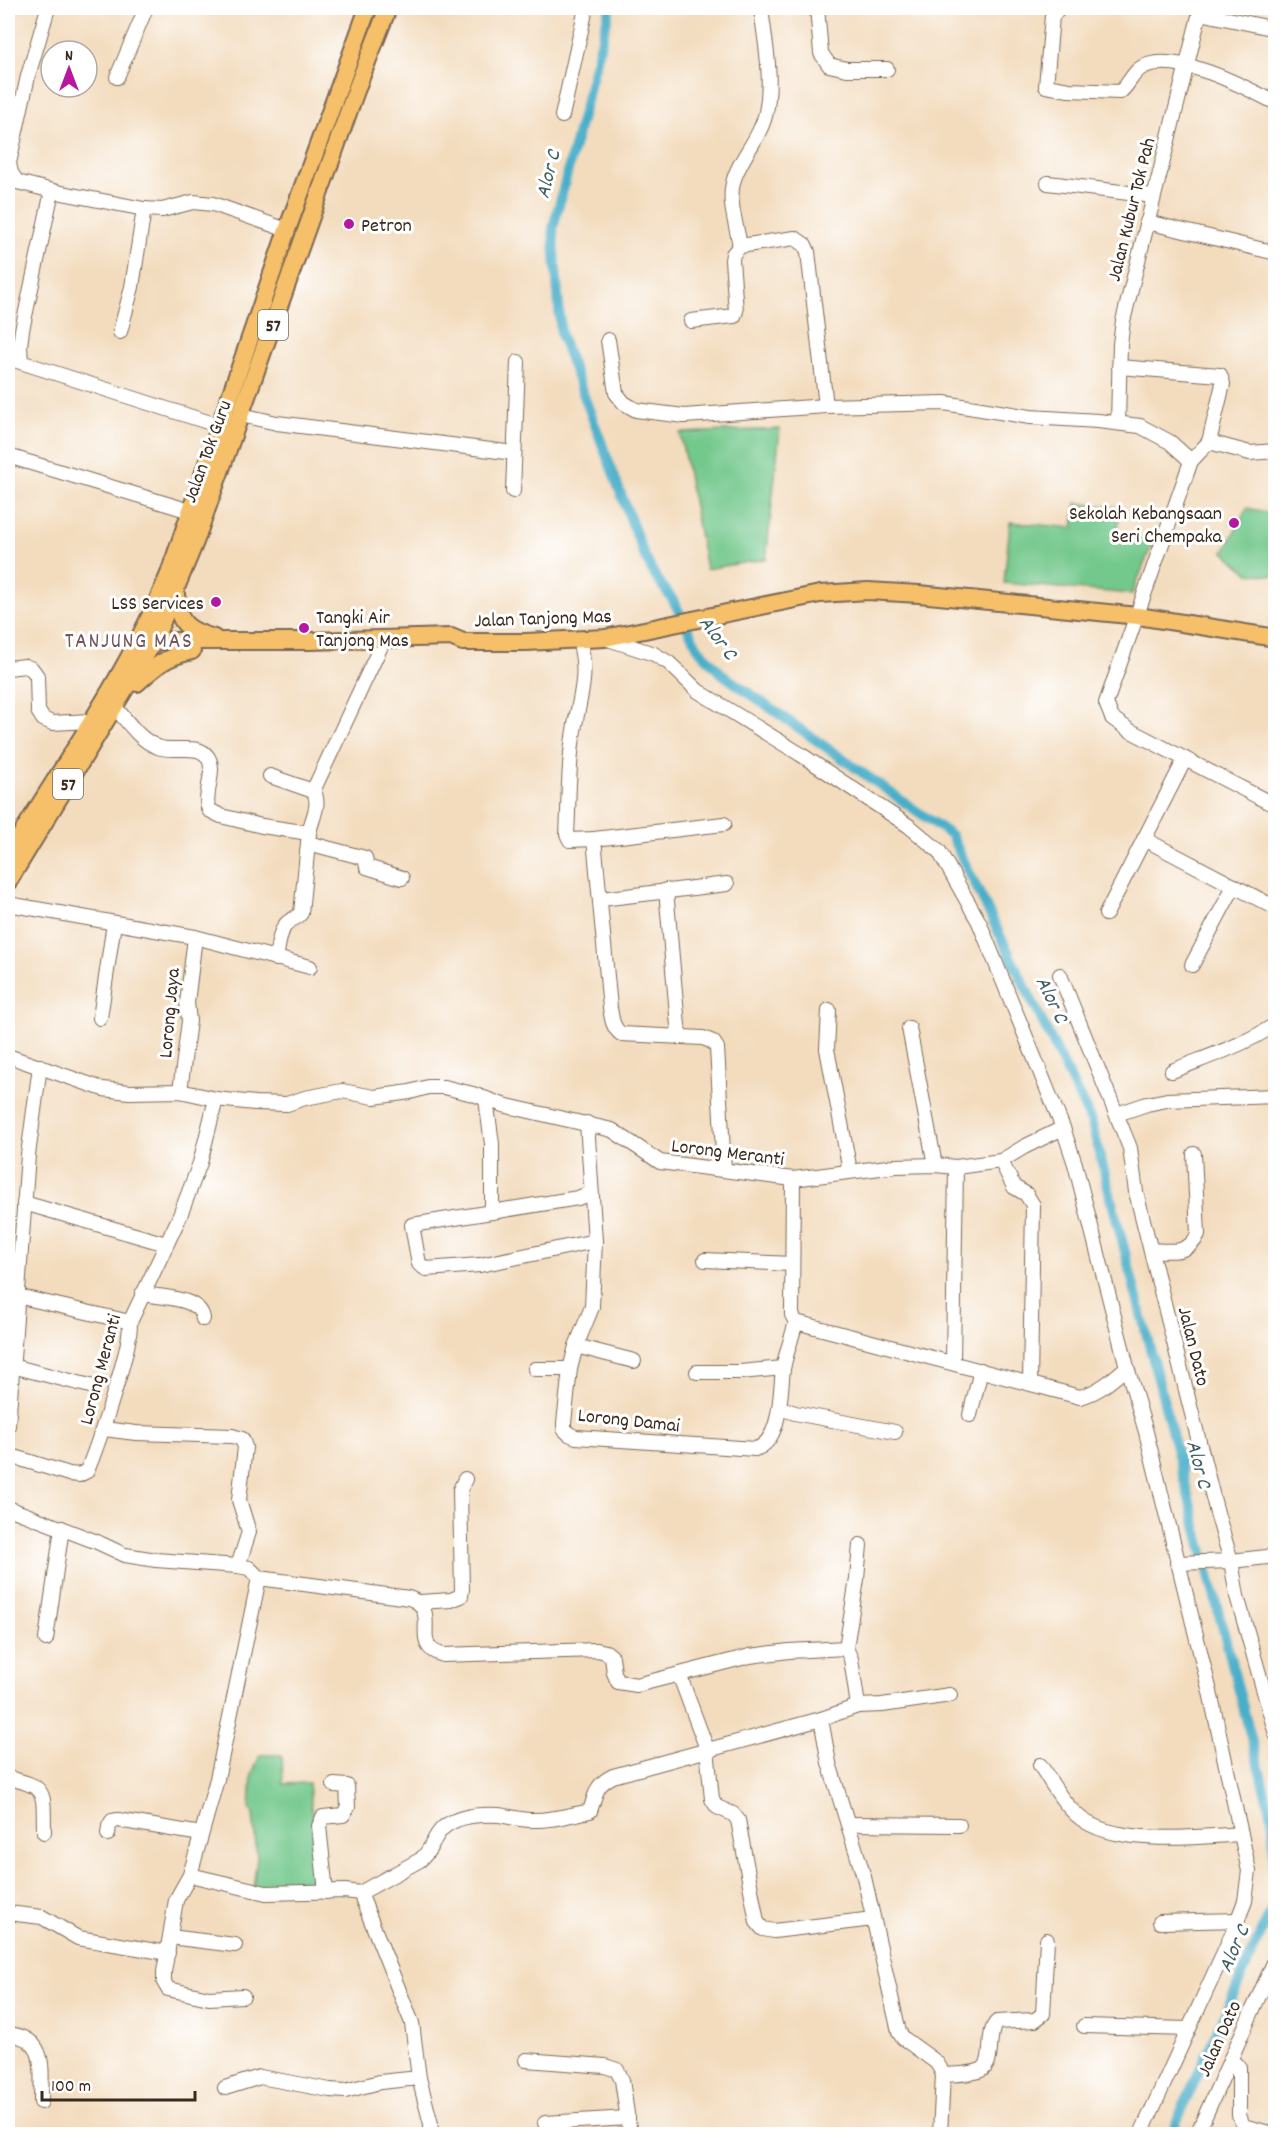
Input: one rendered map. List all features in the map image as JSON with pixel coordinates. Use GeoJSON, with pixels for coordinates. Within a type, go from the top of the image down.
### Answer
{"type":"FeatureCollection","features":[{"type":"Feature","properties":{"kind":"main road","name":"Jalan Tok Guru"},"geometry":{"type":"LineString","coordinates":[[8,882],[128,686],[144,646],[287,230],[368,8]]}},
{"type":"Feature","properties":{"kind":"main road","name":"Jalan Tok Guru"},"geometry":{"type":"LineString","coordinates":[[8,855],[91,721],[144,646],[176,588],[195,542],[387,9]]}},
{"type":"Feature","properties":{"kind":"main road"},"geometry":{"type":"LineString","coordinates":[[176,588],[178,614],[182,622],[199,633],[226,641]]}},
{"type":"Feature","properties":{"kind":"main road","name":"Jalan Tanjong Mas"},"geometry":{"type":"LineString","coordinates":[[144,646],[192,651],[446,647],[463,642],[579,640],[639,632],[820,594],[868,591],[1138,616],[1275,638]]}},
{"type":"Feature","properties":{"kind":"main road","name":"Jalan Tanjong Mas"},"geometry":{"type":"LineString","coordinates":[[144,646],[226,641],[451,637],[463,642]]}},
{"type":"Feature","properties":{"kind":"main road"},"geometry":{"type":"LineString","coordinates":[[128,686],[135,684],[167,658],[192,651]]}},
{"type":"Feature","properties":{"kind":"street"},"geometry":{"type":"LineString","coordinates":[[48,8],[28,76],[9,163],[11,173],[17,182],[144,209],[162,210],[193,202],[213,204],[287,230]]}},
{"type":"Feature","properties":{"kind":"street"},"geometry":{"type":"LineString","coordinates":[[117,77],[146,8]]}},
{"type":"Feature","properties":{"kind":"street"},"geometry":{"type":"LineString","coordinates":[[562,116],[586,8]]}},
{"type":"Feature","properties":{"kind":"street"},"geometry":{"type":"LineString","coordinates":[[740,246],[733,204],[733,179],[760,130],[768,99],[769,79],[761,8]]}},
{"type":"Feature","properties":{"kind":"street"},"geometry":{"type":"LineString","coordinates":[[817,8],[821,53],[829,65],[847,69],[887,69]]}},
{"type":"Feature","properties":{"kind":"street"},"geometry":{"type":"LineString","coordinates":[[1059,8],[1052,16],[1046,86],[1070,90],[1120,92],[1136,71],[1143,66],[1156,63],[1186,65],[1245,87],[1275,104]]}},
{"type":"Feature","properties":{"kind":"street"},"geometry":{"type":"LineString","coordinates":[[1200,10],[1275,29]]}},
{"type":"Feature","properties":{"kind":"street","name":"Jalan Kubur Tok Pah"},"geometry":{"type":"LineString","coordinates":[[1118,423],[1123,321],[1200,10]]}},
{"type":"Feature","properties":{"kind":"street"},"geometry":{"type":"LineString","coordinates":[[1048,183],[1153,196]]}},
{"type":"Feature","properties":{"kind":"street"},"geometry":{"type":"LineString","coordinates":[[21,362],[22,330],[52,191]]}},
{"type":"Feature","properties":{"kind":"street"},"geometry":{"type":"LineString","coordinates":[[120,332],[132,287],[144,209]]}},
{"type":"Feature","properties":{"kind":"street"},"geometry":{"type":"LineString","coordinates":[[1147,222],[1275,253]]}},
{"type":"Feature","properties":{"kind":"street"},"geometry":{"type":"LineString","coordinates":[[691,321],[734,316],[736,311],[732,260],[733,254],[740,246],[791,237],[805,245],[808,252],[826,406]]}},
{"type":"Feature","properties":{"kind":"street"},"geometry":{"type":"LineString","coordinates":[[608,340],[616,393],[624,403],[636,410],[684,416],[826,406],[944,403],[1030,417],[1140,426],[1170,442],[1191,460]]}},
{"type":"Feature","properties":{"kind":"street"},"geometry":{"type":"LineString","coordinates":[[8,358],[219,426]]}},
{"type":"Feature","properties":{"kind":"street"},"geometry":{"type":"LineString","coordinates":[[513,490],[518,362]]}},
{"type":"Feature","properties":{"kind":"street"},"geometry":{"type":"LineString","coordinates":[[1119,367],[1221,375],[1222,384],[1209,441],[1191,460],[1106,703],[1112,718],[1129,730],[1275,806]]}},
{"type":"Feature","properties":{"kind":"street"},"geometry":{"type":"LineString","coordinates":[[241,415],[278,423],[514,453]]}},
{"type":"Feature","properties":{"kind":"street"},"geometry":{"type":"LineString","coordinates":[[1209,441],[1250,453],[1275,451]]}},
{"type":"Feature","properties":{"kind":"street"},"geometry":{"type":"LineString","coordinates":[[8,456],[190,511]]}},
{"type":"Feature","properties":{"kind":"street"},"geometry":{"type":"LineString","coordinates":[[605,638],[654,654],[669,663],[698,691],[801,754],[909,826],[939,851],[979,922],[1063,1128],[1075,1164],[1180,1563],[1249,1871],[1245,1901],[1238,1920],[1141,2134]]}},
{"type":"Feature","properties":{"kind":"street"},"geometry":{"type":"LineString","coordinates":[[579,640],[585,672],[573,738],[567,834],[570,840],[724,824]]}},
{"type":"Feature","properties":{"kind":"street"},"geometry":{"type":"LineString","coordinates":[[313,791],[380,648]]}},
{"type":"Feature","properties":{"kind":"street"},"geometry":{"type":"LineString","coordinates":[[8,668],[25,666],[32,669],[37,676],[38,711],[43,719],[52,723],[91,721]]}},
{"type":"Feature","properties":{"kind":"street"},"geometry":{"type":"LineString","coordinates":[[115,707],[138,735],[148,743],[161,748],[197,750],[207,755],[210,761],[207,804],[209,810],[221,816],[308,838],[365,858],[368,867],[402,878]]}},
{"type":"Feature","properties":{"kind":"street"},"geometry":{"type":"LineString","coordinates":[[1106,914],[1185,759]]}},
{"type":"Feature","properties":{"kind":"street"},"geometry":{"type":"LineString","coordinates":[[270,776],[313,791],[317,796],[308,838],[302,913],[283,928],[276,959]]}},
{"type":"Feature","properties":{"kind":"street"},"geometry":{"type":"LineString","coordinates":[[594,839],[609,1008],[615,1030],[629,1035],[703,1038],[713,1042],[717,1048],[724,1169]]}},
{"type":"Feature","properties":{"kind":"street"},"geometry":{"type":"LineString","coordinates":[[1144,839],[1275,908]]}},
{"type":"Feature","properties":{"kind":"street"},"geometry":{"type":"LineString","coordinates":[[601,899],[727,884]]}},
{"type":"Feature","properties":{"kind":"street"},"geometry":{"type":"LineString","coordinates":[[1192,964],[1234,886]]}},
{"type":"Feature","properties":{"kind":"street"},"geometry":{"type":"LineString","coordinates":[[666,890],[680,1037]]}},
{"type":"Feature","properties":{"kind":"street"},"geometry":{"type":"LineString","coordinates":[[8,904],[195,937],[310,967]]}},
{"type":"Feature","properties":{"kind":"street"},"geometry":{"type":"LineString","coordinates":[[99,1018],[114,923]]}},
{"type":"Feature","properties":{"kind":"street","name":"Lorong Jaya"},"geometry":{"type":"LineString","coordinates":[[180,1091],[189,1022],[187,1003],[195,937]]}},
{"type":"Feature","properties":{"kind":"street","name":"Jalan Dato"},"geometry":{"type":"LineString","coordinates":[[1060,975],[1130,1148],[1136,1191],[1150,1250],[1237,1596],[1275,1734]]}},
{"type":"Feature","properties":{"kind":"street"},"geometry":{"type":"LineString","coordinates":[[830,1010],[827,1049],[850,1172]]}},
{"type":"Feature","properties":{"kind":"street"},"geometry":{"type":"LineString","coordinates":[[1172,1071],[1260,1034],[1275,1023]]}},
{"type":"Feature","properties":{"kind":"street"},"geometry":{"type":"LineString","coordinates":[[909,1028],[936,1165]]}},
{"type":"Feature","properties":{"kind":"street","name":"Lorong Meranti"},"geometry":{"type":"LineString","coordinates":[[8,1056],[103,1089],[129,1092],[180,1091],[216,1099],[287,1104],[323,1094],[342,1092],[374,1097],[428,1087],[444,1087],[503,1105],[612,1130],[660,1162],[793,1179],[896,1166],[956,1167],[1001,1161],[1063,1128]]}},
{"type":"Feature","properties":{"kind":"street"},"geometry":{"type":"LineString","coordinates":[[8,1426],[12,1366],[11,1331],[17,1296],[28,1155],[40,1066]]}},
{"type":"Feature","properties":{"kind":"street"},"geometry":{"type":"LineString","coordinates":[[1117,1114],[1167,1100],[1275,1096]]}},
{"type":"Feature","properties":{"kind":"street","name":"Lorong Meranti"},"geometry":{"type":"LineString","coordinates":[[8,1455],[69,1474],[79,1475],[87,1471],[104,1429],[125,1354],[130,1322],[179,1218],[201,1162],[216,1099]]}},
{"type":"Feature","properties":{"kind":"street"},"geometry":{"type":"LineString","coordinates":[[486,1099],[492,1144],[492,1212]]}},
{"type":"Feature","properties":{"kind":"street","name":"Lorong Damai"},"geometry":{"type":"LineString","coordinates":[[587,1124],[595,1241],[592,1307],[576,1346],[570,1369],[564,1429],[576,1437],[755,1449],[763,1447],[769,1441],[780,1408],[783,1368],[796,1322],[792,1316],[793,1179]]}},
{"type":"Feature","properties":{"kind":"street"},"geometry":{"type":"LineString","coordinates":[[1150,1250],[1188,1249],[1195,1243],[1198,1234],[1194,1154]]}},
{"type":"Feature","properties":{"kind":"street"},"geometry":{"type":"LineString","coordinates":[[1001,1161],[1014,1187],[1026,1194],[1033,1205],[1030,1383]]}},
{"type":"Feature","properties":{"kind":"street"},"geometry":{"type":"LineString","coordinates":[[953,1362],[956,1167]]}},
{"type":"Feature","properties":{"kind":"street"},"geometry":{"type":"LineString","coordinates":[[591,1193],[578,1198],[412,1225],[419,1264],[426,1269],[480,1265],[595,1241]]}},
{"type":"Feature","properties":{"kind":"street"},"geometry":{"type":"LineString","coordinates":[[24,1203],[166,1244]]}},
{"type":"Feature","properties":{"kind":"street"},"geometry":{"type":"LineString","coordinates":[[705,1260],[792,1264]]}},
{"type":"Feature","properties":{"kind":"street"},"geometry":{"type":"LineString","coordinates":[[142,1294],[186,1302],[199,1307],[203,1319]]}},
{"type":"Feature","properties":{"kind":"street"},"geometry":{"type":"LineString","coordinates":[[17,1296],[130,1322]]}},
{"type":"Feature","properties":{"kind":"street"},"geometry":{"type":"LineString","coordinates":[[796,1322],[1080,1397],[1104,1387],[1127,1367]]}},
{"type":"Feature","properties":{"kind":"street"},"geometry":{"type":"LineString","coordinates":[[576,1346],[634,1361]]}},
{"type":"Feature","properties":{"kind":"street"},"geometry":{"type":"LineString","coordinates":[[12,1366],[90,1386]]}},
{"type":"Feature","properties":{"kind":"street"},"geometry":{"type":"LineString","coordinates":[[697,1372],[741,1372],[783,1368]]}},
{"type":"Feature","properties":{"kind":"street"},"geometry":{"type":"LineString","coordinates":[[535,1369],[570,1369]]}},
{"type":"Feature","properties":{"kind":"street"},"geometry":{"type":"LineString","coordinates":[[970,1415],[981,1370]]}},
{"type":"Feature","properties":{"kind":"street"},"geometry":{"type":"LineString","coordinates":[[780,1408],[795,1413],[895,1432]]}},
{"type":"Feature","properties":{"kind":"street"},"geometry":{"type":"LineString","coordinates":[[104,1429],[136,1434],[232,1436],[242,1439],[245,1448],[239,1500],[249,1532],[238,1566]]}},
{"type":"Feature","properties":{"kind":"street"},"geometry":{"type":"LineString","coordinates":[[8,1508],[125,1555],[156,1560],[238,1566],[249,1568],[259,1578],[395,1595],[420,1602],[451,1600],[460,1596],[462,1590],[460,1490],[465,1479]]}},
{"type":"Feature","properties":{"kind":"street"},"geometry":{"type":"LineString","coordinates":[[46,1639],[62,1528]]}},
{"type":"Feature","properties":{"kind":"street"},"geometry":{"type":"LineString","coordinates":[[858,1706],[851,1659],[846,1648],[860,1545]]}},
{"type":"Feature","properties":{"kind":"street"},"geometry":{"type":"LineString","coordinates":[[1180,1563],[1275,1556]]}},
{"type":"Feature","properties":{"kind":"street"},"geometry":{"type":"LineString","coordinates":[[243,1996],[209,1998],[168,1989],[164,1982],[164,1972],[176,1900],[190,1875],[217,1779],[259,1578]]}},
{"type":"Feature","properties":{"kind":"street"},"geometry":{"type":"LineString","coordinates":[[420,1602],[426,1616],[426,1640],[435,1653],[443,1655],[597,1650],[606,1652],[612,1658],[618,1682],[626,1684],[637,1685],[750,1656],[846,1648]]}},
{"type":"Feature","properties":{"kind":"street"},"geometry":{"type":"LineString","coordinates":[[679,1674],[707,1749],[712,1799],[717,1807],[733,1814],[738,1820],[757,1922],[763,1929],[774,1931],[873,1919]]}},
{"type":"Feature","properties":{"kind":"street"},"geometry":{"type":"LineString","coordinates":[[190,1875],[266,1893],[345,1891],[360,1893],[420,1860],[431,1849],[443,1828],[458,1819],[498,1815],[538,1820],[590,1811],[597,1788],[603,1781],[613,1776],[821,1719],[858,1706],[882,1705],[950,1695]]}},
{"type":"Feature","properties":{"kind":"street"},"geometry":{"type":"LineString","coordinates":[[821,1719],[829,1763],[849,1824],[899,2032],[903,2038],[936,2062],[943,2075],[940,2134]]}},
{"type":"Feature","properties":{"kind":"street"},"geometry":{"type":"LineString","coordinates":[[1040,1765],[1084,1821],[1101,1829],[1118,1834],[1155,1838],[1240,1834]]}},
{"type":"Feature","properties":{"kind":"street"},"geometry":{"type":"LineString","coordinates":[[8,1778],[34,1784],[40,1790],[43,1802],[44,1832]]}},
{"type":"Feature","properties":{"kind":"street"},"geometry":{"type":"LineString","coordinates":[[326,1892],[319,1826],[323,1817],[343,1815],[348,1807],[347,1786],[334,1785]]}},
{"type":"Feature","properties":{"kind":"street"},"geometry":{"type":"LineString","coordinates":[[108,1834],[112,1821],[118,1820],[201,1834]]}},
{"type":"Feature","properties":{"kind":"street"},"geometry":{"type":"LineString","coordinates":[[849,1824],[958,1825]]}},
{"type":"Feature","properties":{"kind":"street"},"geometry":{"type":"LineString","coordinates":[[360,1893],[412,2023],[419,2078],[431,2124],[431,2134]]}},
{"type":"Feature","properties":{"kind":"street"},"geometry":{"type":"LineString","coordinates":[[8,1913],[42,1917],[78,1938],[168,1953]]}},
{"type":"Feature","properties":{"kind":"street"},"geometry":{"type":"LineString","coordinates":[[1160,1922],[1238,1920]]}},
{"type":"Feature","properties":{"kind":"street"},"geometry":{"type":"LineString","coordinates":[[170,1937],[235,1945]]}},
{"type":"Feature","properties":{"kind":"street"},"geometry":{"type":"LineString","coordinates":[[943,2075],[978,2072],[985,2068],[992,2030],[997,2022],[1035,2020],[1043,2014],[1047,1940]]}},
{"type":"Feature","properties":{"kind":"street","name":"Jalan Dato"},"geometry":{"type":"LineString","coordinates":[[1197,2134],[1275,1958]]}},
{"type":"Feature","properties":{"kind":"street"},"geometry":{"type":"LineString","coordinates":[[1084,2026],[1188,2029]]}},
{"type":"Feature","properties":{"kind":"street"},"geometry":{"type":"LineString","coordinates":[[8,2034],[32,2043],[40,2052],[41,2102]]}},
{"type":"Feature","properties":{"kind":"street"},"geometry":{"type":"LineString","coordinates":[[526,2060],[605,2066],[617,2070],[622,2080],[630,2134]]}},
{"type":"Feature","properties":{"kind":"street"},"geometry":{"type":"LineString","coordinates":[[1230,2060],[1239,2067],[1239,2115],[1243,2126],[1273,2134]]}},
{"type":"Feature","properties":{"kind":"street"},"geometry":{"type":"LineString","coordinates":[[225,2088],[260,2077],[345,2091],[380,2082],[419,2078]]}},
{"type":"Feature","properties":{"kind":"street"},"geometry":{"type":"LineString","coordinates":[[545,2122],[628,2118]]}},
{"type":"Feature","properties":{"kind":"green space"},"geometry":{"type":"Polygon","coordinates":[[[780,429],[766,559],[706,569],[680,433],[780,429]]]}},
{"type":"Feature","properties":{"kind":"green space"},"geometry":{"type":"Polygon","coordinates":[[[1076,503],[1120,508],[1117,536],[1154,540],[1132,594],[1004,583],[1010,522],[1073,528],[1076,503]]]}},
{"type":"Feature","properties":{"kind":"green space"},"geometry":{"type":"Polygon","coordinates":[[[1247,508],[1275,514],[1275,576],[1248,573],[1224,552],[1247,508]]]}},
{"type":"Feature","properties":{"kind":"green space"},"geometry":{"type":"Polygon","coordinates":[[[260,1755],[282,1755],[283,1784],[309,1783],[319,1884],[315,1888],[253,1889],[257,1857],[253,1814],[250,1810],[252,1774],[260,1755]]]}},
{"type":"Feature","properties":{"kind":"waterway","name":"Alor C"},"geometry":{"type":"LineString","coordinates":[[610,8],[553,228],[561,335],[644,555],[655,576],[673,600],[698,648],[722,674],[951,835],[1091,1121],[1273,1822],[1275,1902],[1171,2134]]}},
{"type":"Feature","properties":{"kind":"place","name":"Petron"},"geometry":{"type":"Point","coordinates":[349,224]}},
{"type":"Feature","properties":{"kind":"place","name":"Sekolah Kebangsaan Seri Chempaka"},"geometry":{"type":"Point","coordinates":[1234,523]}},
{"type":"Feature","properties":{"kind":"place","name":"LSS Services"},"geometry":{"type":"Point","coordinates":[216,602]}},
{"type":"Feature","properties":{"kind":"place","name":"Tangki Air Tanjong Mas"},"geometry":{"type":"Point","coordinates":[304,628]}},
{"type":"Feature","properties":{"kind":"district","name":"TANJUNG MAS"},"geometry":{"type":"Point","coordinates":[129,639]}}]}
